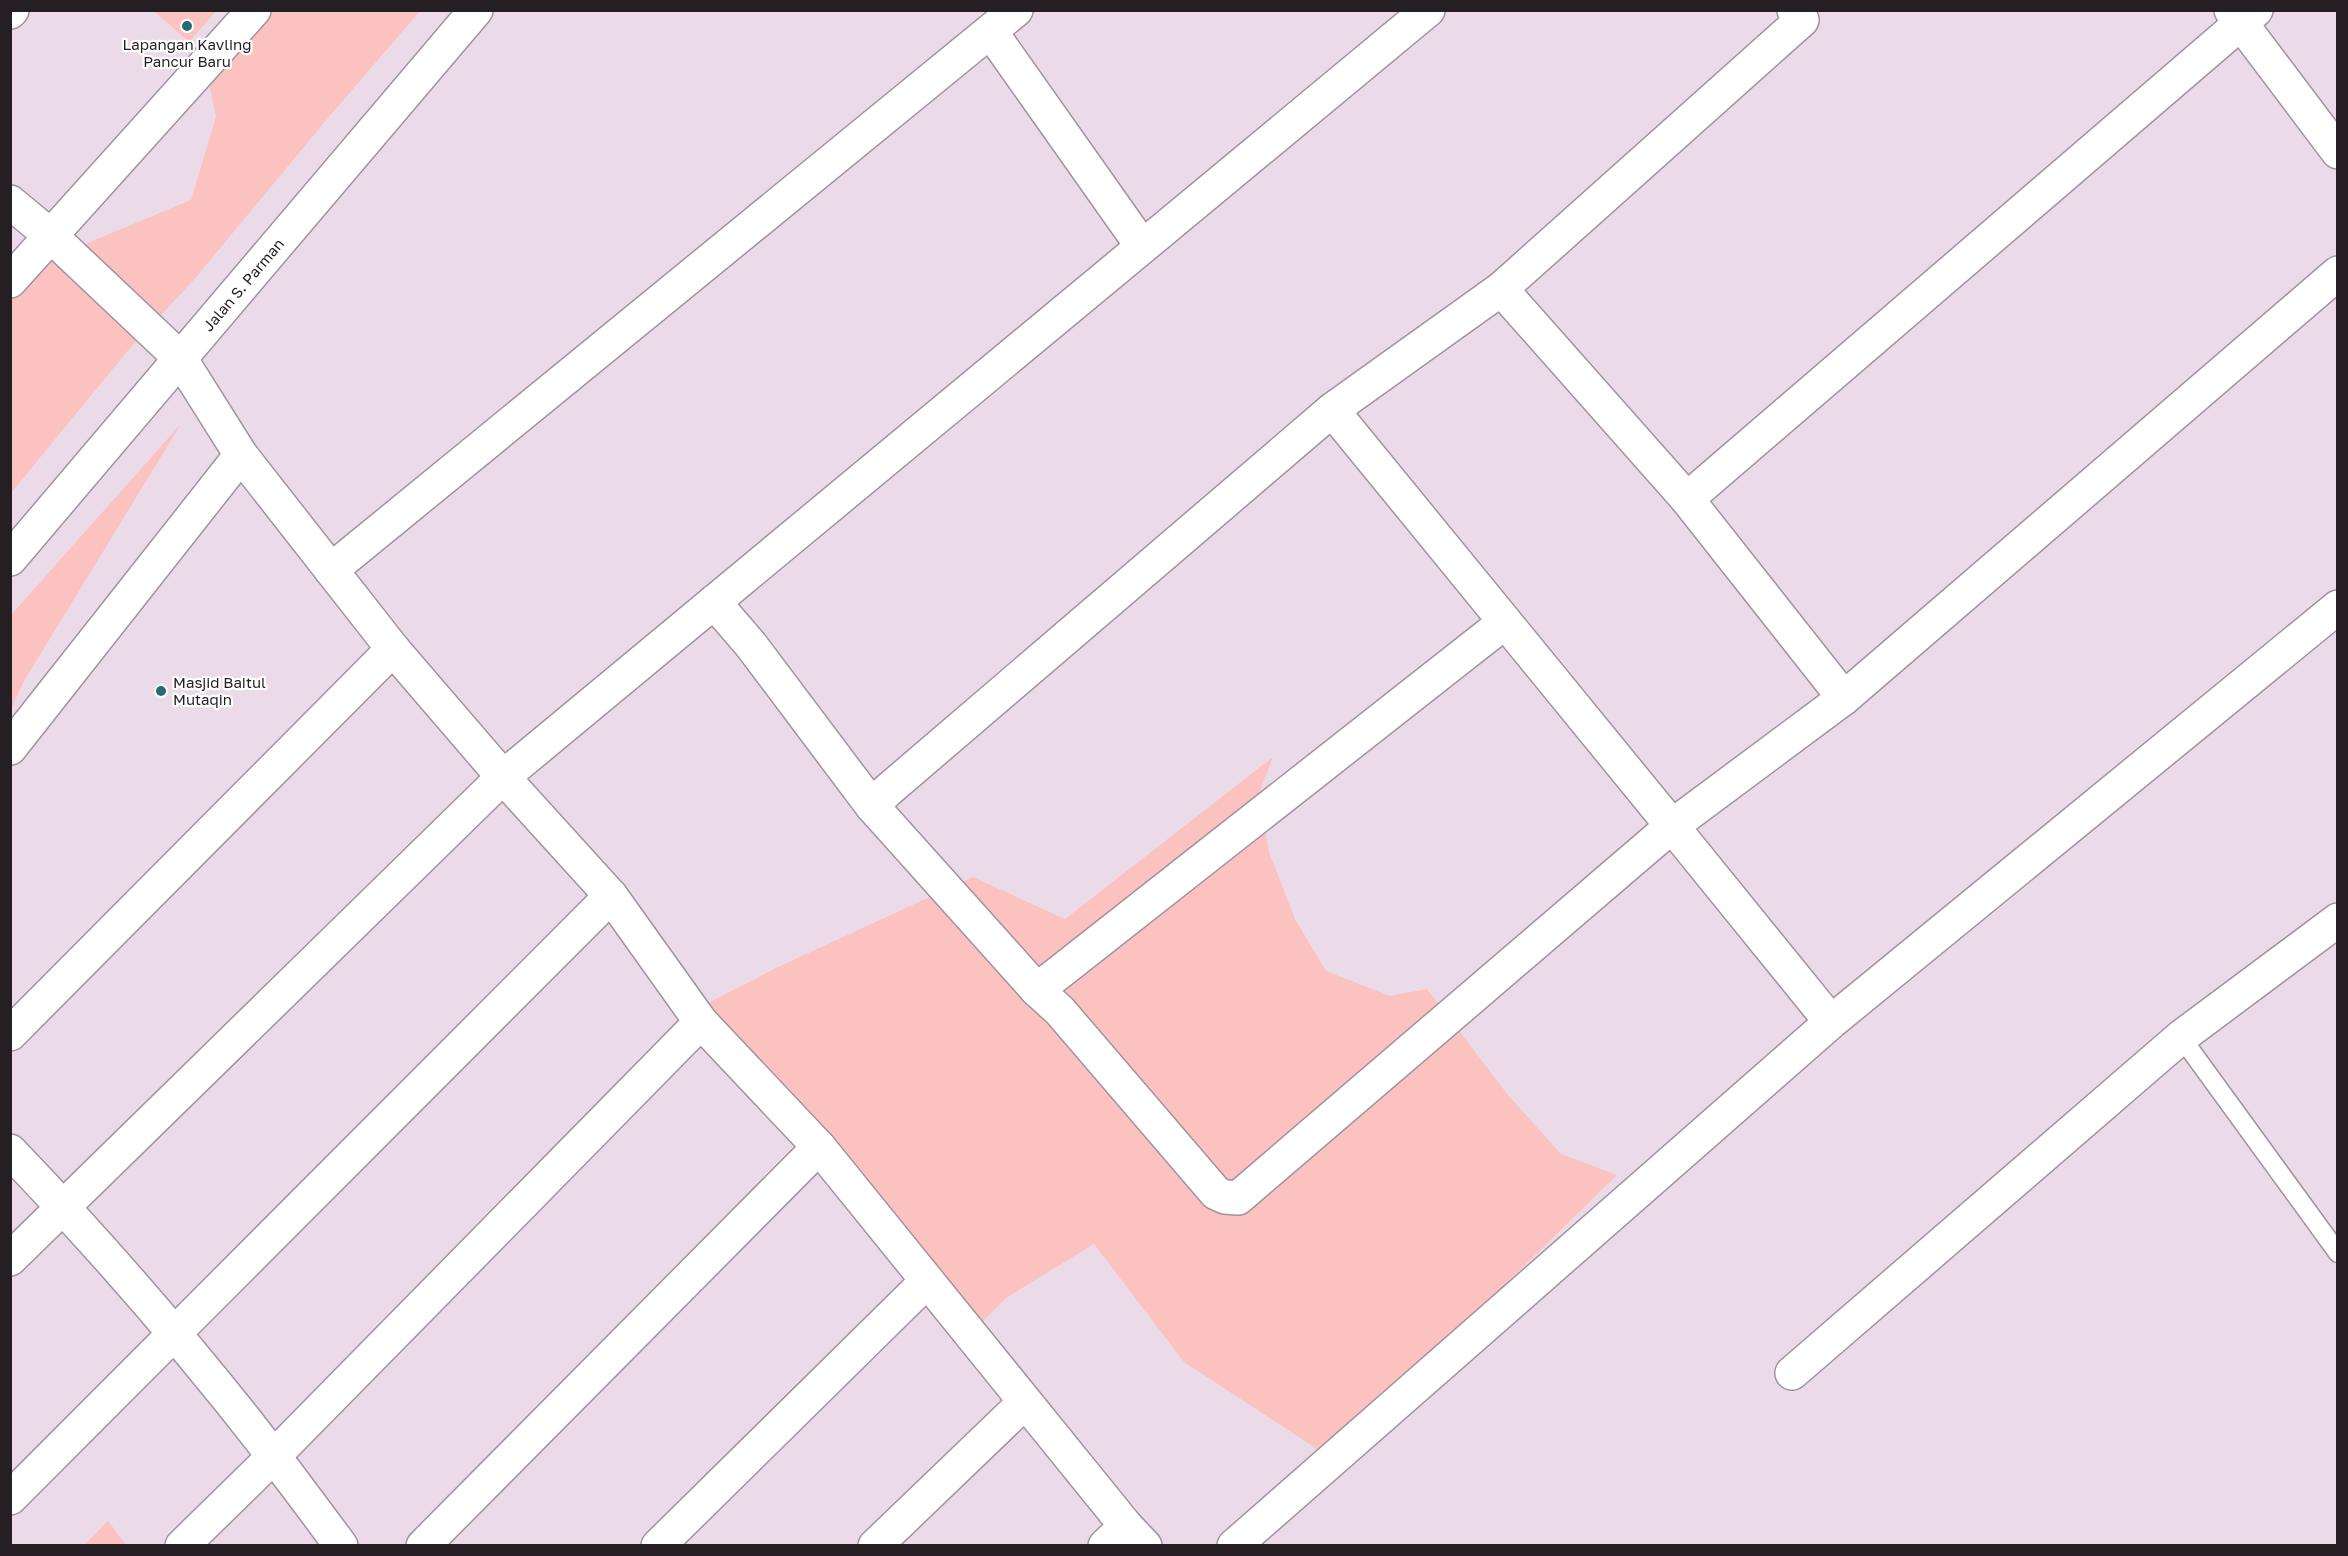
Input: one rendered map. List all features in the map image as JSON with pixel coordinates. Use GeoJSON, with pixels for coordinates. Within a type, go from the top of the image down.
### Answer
{"type":"FeatureCollection","features":[{"type":"Feature","properties":{"kind":"street"},"geometry":{"type":"LineString","coordinates":[[10,281],[254,10]]}},
{"type":"Feature","properties":{"kind":"street","name":"Jalan S. Parman"},"geometry":{"type":"LineString","coordinates":[[10,559],[477,10]]}},
{"type":"Feature","properties":{"kind":"street"},"geometry":{"type":"LineString","coordinates":[[332,570],[1016,10]]}},
{"type":"Feature","properties":{"kind":"street"},"geometry":{"type":"LineString","coordinates":[[10,1258],[503,777],[1428,10]]}},
{"type":"Feature","properties":{"kind":"street"},"geometry":{"type":"LineString","coordinates":[[872,806],[1332,410],[1502,289],[1804,14]]}},
{"type":"Feature","properties":{"kind":"street"},"geometry":{"type":"LineString","coordinates":[[1687,499],[2243,14],[2337,152]]}},
{"type":"Feature","properties":{"kind":"street"},"geometry":{"type":"LineString","coordinates":[[990,32],[1142,246]]}},
{"type":"Feature","properties":{"kind":"street"},"geometry":{"type":"LineString","coordinates":[[10,202],[51,236],[180,358],[242,455],[393,649],[503,777],[611,896],[701,1022],[819,1148],[1025,1402],[1125,1539]]}},
{"type":"Feature","properties":{"kind":"street"},"geometry":{"type":"LineString","coordinates":[[714,602],[751,645],[872,806],[1037,990],[1060,1011],[1216,1193],[1225,1197],[1238,1198],[1672,826],[1844,698],[2337,273]]}},
{"type":"Feature","properties":{"kind":"street"},"geometry":{"type":"LineString","coordinates":[[1502,289],[1687,499],[1844,698]]}},
{"type":"Feature","properties":{"kind":"street"},"geometry":{"type":"LineString","coordinates":[[1332,410],[1831,1022]]}},
{"type":"Feature","properties":{"kind":"street"},"geometry":{"type":"LineString","coordinates":[[10,748],[242,455]]}},
{"type":"Feature","properties":{"kind":"street"},"geometry":{"type":"LineString","coordinates":[[1234,1545],[1831,1022],[2337,607]]}},
{"type":"Feature","properties":{"kind":"street"},"geometry":{"type":"LineString","coordinates":[[1037,990],[1505,622]]}},
{"type":"Feature","properties":{"kind":"street"},"geometry":{"type":"LineString","coordinates":[[10,1034],[393,649]]}},
{"type":"Feature","properties":{"kind":"street"},"geometry":{"type":"LineString","coordinates":[[10,1498],[611,896]]}},
{"type":"Feature","properties":{"kind":"street"},"geometry":{"type":"LineString","coordinates":[[1792,1373],[2181,1037],[2337,920]]}},
{"type":"Feature","properties":{"kind":"street"},"geometry":{"type":"LineString","coordinates":[[182,1545],[275,1455],[701,1022]]}},
{"type":"Feature","properties":{"kind":"street"},"geometry":{"type":"LineString","coordinates":[[423,1545],[819,1148]]}},
{"type":"Feature","properties":{"kind":"street"},"geometry":{"type":"LineString","coordinates":[[10,1151],[63,1206],[173,1333],[275,1455],[341,1545]]}},
{"type":"Feature","properties":{"kind":"street"},"geometry":{"type":"LineString","coordinates":[[658,1545],[926,1282]]}},
{"type":"Feature","properties":{"kind":"street"},"geometry":{"type":"LineString","coordinates":[[875,1545],[1025,1402]]}},
{"type":"Feature","properties":{"kind":"lane"},"geometry":{"type":"LineString","coordinates":[[2181,1037],[2337,1253]]}},
{"type":"Feature","properties":{"kind":"shaded area","name":"Lapangan Kavling Pancur Baru"},"geometry":{"type":"Polygon","coordinates":[[[154,11],[216,11],[189,42],[154,11]]]}},
{"type":"Feature","properties":{"kind":"shaded area"},"geometry":{"type":"Polygon","coordinates":[[[254,11],[420,11],[192,282],[130,348],[11,493],[11,281],[20,271],[191,200],[216,117],[205,65],[254,11]]]}},
{"type":"Feature","properties":{"kind":"shaded area"},"geometry":{"type":"Polygon","coordinates":[[[181,424],[24,681],[11,709],[11,615],[181,424]]]}},
{"type":"Feature","properties":{"kind":"shaded area"},"geometry":{"type":"Polygon","coordinates":[[[1273,757],[1259,793],[1269,852],[1295,919],[1326,971],[1390,996],[1427,989],[1508,1095],[1561,1154],[1617,1175],[1438,1350],[1320,1451],[1184,1362],[1094,1244],[1006,1298],[961,1343],[687,1014],[776,968],[973,877],[1065,919],[1273,757]]]}},
{"type":"Feature","properties":{"kind":"shaded area"},"geometry":{"type":"Polygon","coordinates":[[[108,1521],[126,1545],[84,1545],[108,1521]]]}},
{"type":"Feature","properties":{"kind":"place","name":"Lapangan Kavling Pancur Baru"},"geometry":{"type":"Point","coordinates":[187,26]}},
{"type":"Feature","properties":{"kind":"place","name":"Masjid Baitul Mutaqin"},"geometry":{"type":"Point","coordinates":[161,691]}}]}
